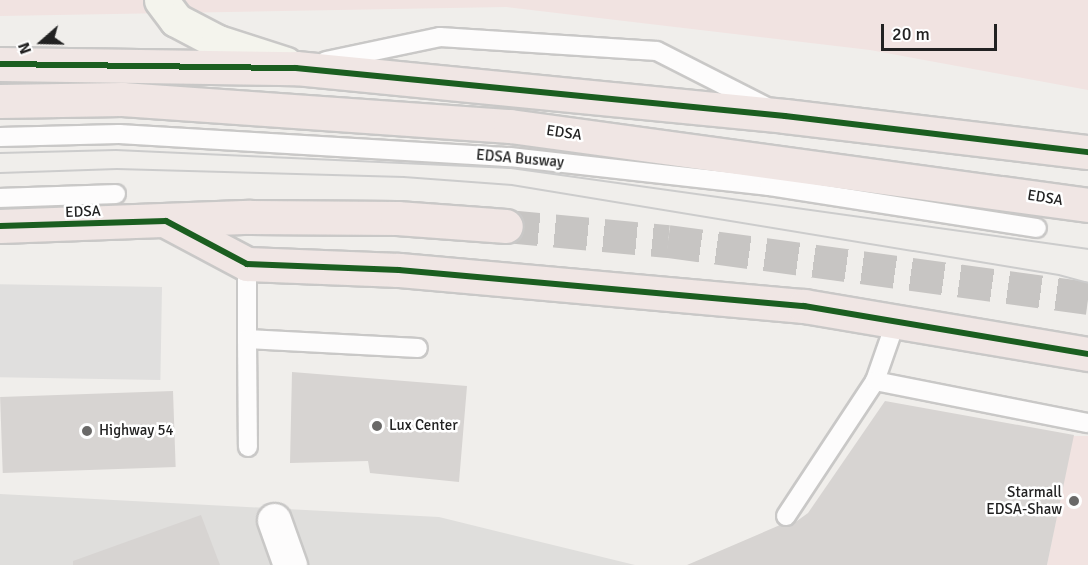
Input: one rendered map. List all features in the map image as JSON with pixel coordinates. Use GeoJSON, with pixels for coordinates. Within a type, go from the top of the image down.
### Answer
{"type":"FeatureCollection","features":[{"type":"Feature","properties":{"kind":"highway"},"geometry":{"type":"LineString","coordinates":[[0,64],[296,68],[785,116],[1088,152]]}},
{"type":"Feature","properties":{"kind":"highway","name":"EDSA"},"geometry":{"type":"LineString","coordinates":[[0,100],[122,99],[510,126],[1088,205]]}},
{"type":"Feature","properties":{"kind":"highway","name":"EDSA"},"geometry":{"type":"LineString","coordinates":[[0,226],[398,218],[506,226]]}},
{"type":"Feature","properties":{"kind":"highway"},"geometry":{"type":"LineString","coordinates":[[166,221],[247,264],[503,278],[804,306],[1088,354]]}},
{"type":"Feature","properties":{"kind":"main road"},"geometry":{"type":"LineString","coordinates":[[161,0],[176,20],[218,42],[296,68]]}},
{"type":"Feature","properties":{"kind":"street"},"geometry":{"type":"LineString","coordinates":[[274,520],[291,565]]}},
{"type":"Feature","properties":{"kind":"lane"},"geometry":{"type":"LineString","coordinates":[[296,68],[440,37],[657,51],[785,116]]}},
{"type":"Feature","properties":{"kind":"lane","name":"EDSA Busway"},"geometry":{"type":"LineString","coordinates":[[0,137],[119,134],[510,157],[769,186],[1037,228]]}},
{"type":"Feature","properties":{"kind":"lane"},"geometry":{"type":"LineString","coordinates":[[0,198],[116,194]]}},
{"type":"Feature","properties":{"kind":"lane"},"geometry":{"type":"LineString","coordinates":[[247,264],[248,447]]}},
{"type":"Feature","properties":{"kind":"lane"},"geometry":{"type":"LineString","coordinates":[[786,516],[875,381],[896,321]]}},
{"type":"Feature","properties":{"kind":"lane"},"geometry":{"type":"LineString","coordinates":[[247,339],[418,348]]}},
{"type":"Feature","properties":{"kind":"lane"},"geometry":{"type":"LineString","coordinates":[[875,381],[1064,426],[1088,423]]}},
{"type":"Feature","properties":{"kind":"shaded area"},"geometry":{"type":"Polygon","coordinates":[[[0,0],[1088,0],[1088,90],[870,50],[506,7],[0,16],[0,0]]]}},
{"type":"Feature","properties":{"kind":"shaded area"},"geometry":{"type":"Polygon","coordinates":[[[0,284],[162,287],[160,380],[0,377],[0,284]]]}},
{"type":"Feature","properties":{"kind":"shaded area","name":"Starmall EDSA-Shaw"},"geometry":{"type":"Polygon","coordinates":[[[1073,436],[1088,436],[1088,565],[1047,565],[1073,436]]]}},
{"type":"Feature","properties":{"kind":"shaded area"},"geometry":{"type":"Polygon","coordinates":[[[0,494],[439,517],[635,565],[0,565],[0,494]]]}},
{"type":"Feature","properties":{"kind":"building","name":"Lux Center"},"geometry":{"type":"Polygon","coordinates":[[[292,372],[467,386],[459,482],[370,473],[368,461],[290,463],[292,372]]]}},
{"type":"Feature","properties":{"kind":"building","name":"Highway 54"},"geometry":{"type":"Polygon","coordinates":[[[173,391],[176,467],[3,473],[0,397],[173,391]]]}},
{"type":"Feature","properties":{"kind":"building"},"geometry":{"type":"Polygon","coordinates":[[[885,401],[1074,435],[1047,565],[687,565],[780,525],[790,526],[808,513],[885,401]]]}},
{"type":"Feature","properties":{"kind":"building"},"geometry":{"type":"Polygon","coordinates":[[[201,515],[220,565],[73,565],[73,561],[201,515]]]}},
{"type":"Feature","properties":{"kind":"tunnel"},"geometry":{"type":"LineString","coordinates":[[506,226],[668,241],[1088,298]]}},
{"type":"Feature","properties":{"kind":"tram line"},"geometry":{"type":"LineString","coordinates":[[0,153],[116,150],[511,168],[1088,249]]}},
{"type":"Feature","properties":{"kind":"tram line"},"geometry":{"type":"LineString","coordinates":[[0,173],[117,169],[404,177],[512,185],[1059,275],[1088,283]]}},
{"type":"Feature","properties":{"kind":"cycle path"},"geometry":{"type":"LineString","coordinates":[[0,64],[296,68],[785,116],[1088,152]]}},
{"type":"Feature","properties":{"kind":"cycle path"},"geometry":{"type":"LineString","coordinates":[[0,226],[166,221],[247,264],[399,270],[804,306],[1088,354]]}},
{"type":"Feature","properties":{"kind":"place","name":"Lux Center"},"geometry":{"type":"Point","coordinates":[377,426]}},
{"type":"Feature","properties":{"kind":"place","name":"Highway 54"},"geometry":{"type":"Point","coordinates":[87,431]}},
{"type":"Feature","properties":{"kind":"place","name":"Starmall EDSA-Shaw"},"geometry":{"type":"Point","coordinates":[1074,501]}}]}
